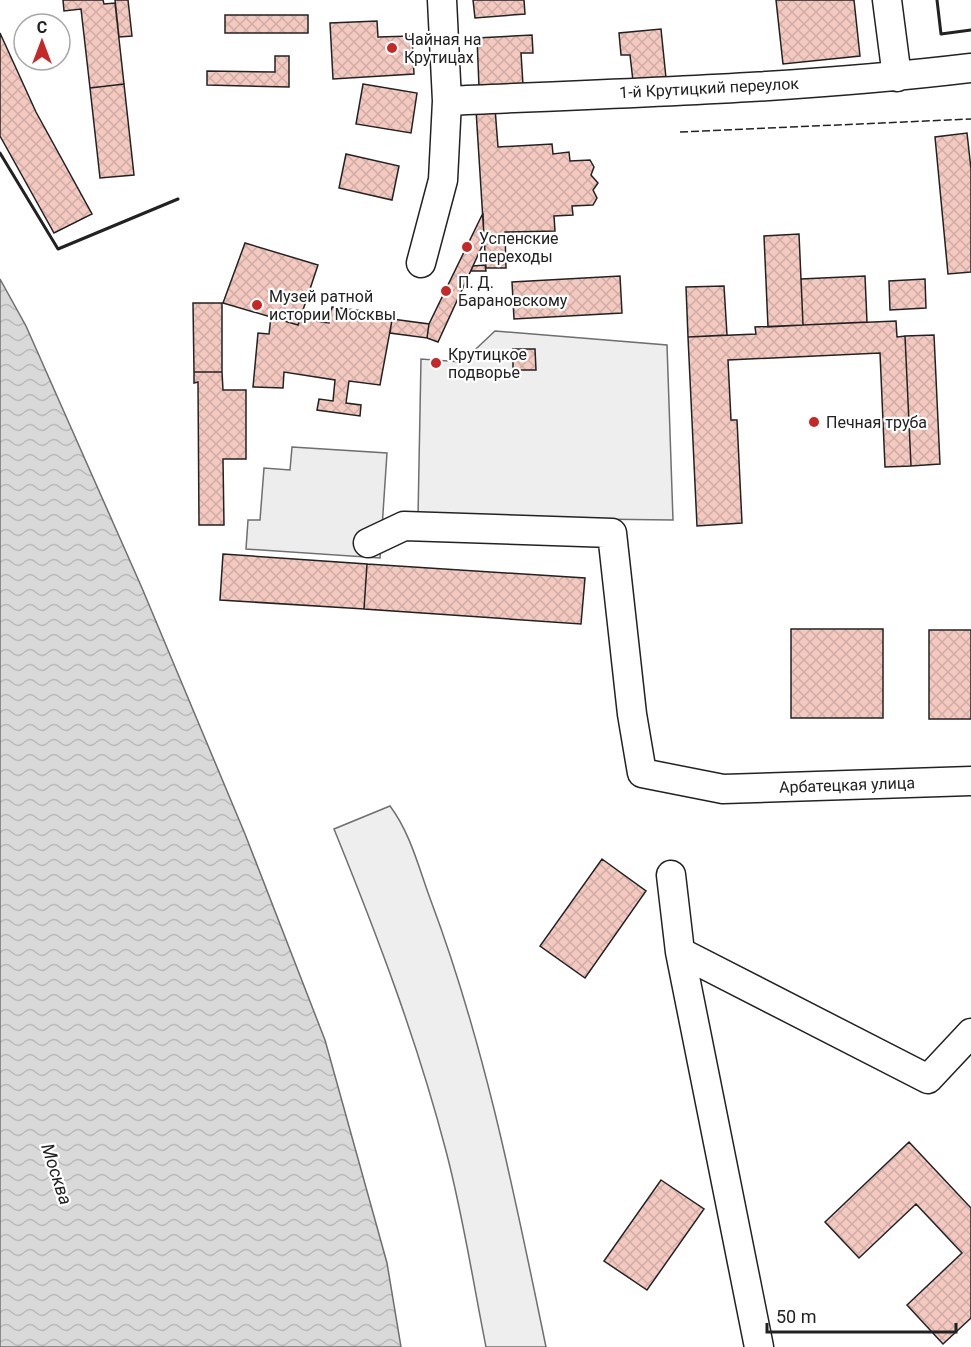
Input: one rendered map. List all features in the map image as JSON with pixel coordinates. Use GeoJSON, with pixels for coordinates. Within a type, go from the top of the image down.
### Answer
{"type":"FeatureCollection","features":[{"type":"Feature","properties":{"kind":"street"},"geometry":{"type":"LineString","coordinates":[[421,263],[443,180],[447,101],[442,0]]}},
{"type":"Feature","properties":{"kind":"street"},"geometry":{"type":"LineString","coordinates":[[887,0],[897,77]]}},
{"type":"Feature","properties":{"kind":"street","name":"1-й Крутицкий переулок"},"geometry":{"type":"LineString","coordinates":[[447,101],[692,90],[897,77],[971,68]]}},
{"type":"Feature","properties":{"kind":"street","name":"Арбатецкая улица"},"geometry":{"type":"LineString","coordinates":[[368,543],[404,526],[612,533],[632,714],[642,773],[723,789],[971,781]]}},
{"type":"Feature","properties":{"kind":"street"},"geometry":{"type":"LineString","coordinates":[[671,875],[680,951],[759,1347]]}},
{"type":"Feature","properties":{"kind":"street"},"geometry":{"type":"LineString","coordinates":[[680,951],[928,1078],[971,1033]]}},
{"type":"Feature","properties":{"kind":"shaded area"},"geometry":{"type":"Polygon","coordinates":[[[495,331],[667,345],[673,520],[418,517],[421,359],[462,362],[495,331]]]}},
{"type":"Feature","properties":{"kind":"shaded area"},"geometry":{"type":"Polygon","coordinates":[[[292,447],[387,453],[380,558],[246,549],[248,520],[260,520],[264,468],[290,470],[292,447]]]}},
{"type":"Feature","properties":{"kind":"shaded area"},"geometry":{"type":"Polygon","coordinates":[[[390,806],[404,828],[414,852],[467,1010],[497,1122],[546,1347],[486,1347],[458,1199],[435,1110],[395,988],[334,829],[390,806]]]}},
{"type":"Feature","properties":{"kind":"water","name":"Москва"},"geometry":{"type":"Polygon","coordinates":[[[0,279],[26,326],[142,588],[245,834],[325,1040],[387,1263],[401,1347],[0,1347],[0,279]]]}},
{"type":"Feature","properties":{"kind":"building"},"geometry":{"type":"Polygon","coordinates":[[[63,0],[103,0],[104,4],[115,3],[124,84],[90,88],[81,9],[64,11],[63,0]]]}},
{"type":"Feature","properties":{"kind":"building"},"geometry":{"type":"Polygon","coordinates":[[[115,0],[128,0],[132,36],[119,37],[115,0]]]}},
{"type":"Feature","properties":{"kind":"building"},"geometry":{"type":"Polygon","coordinates":[[[473,0],[524,0],[525,14],[475,18],[473,0]]]}},
{"type":"Feature","properties":{"kind":"building"},"geometry":{"type":"Polygon","coordinates":[[[776,0],[854,0],[860,56],[783,64],[776,0]]]}},
{"type":"Feature","properties":{"kind":"building"},"geometry":{"type":"Polygon","coordinates":[[[225,15],[308,15],[308,33],[225,33],[225,15]]]}},
{"type":"Feature","properties":{"kind":"building"},"geometry":{"type":"Polygon","coordinates":[[[377,21],[378,37],[412,36],[414,74],[333,79],[330,23],[377,21]]]}},
{"type":"Feature","properties":{"kind":"building"},"geometry":{"type":"Polygon","coordinates":[[[661,29],[666,78],[633,81],[630,55],[621,55],[619,33],[661,29]]]}},
{"type":"Feature","properties":{"kind":"building"},"geometry":{"type":"Polygon","coordinates":[[[0,33],[12,59],[12,72],[18,72],[36,112],[92,214],[54,233],[0,136],[0,33]]]}},
{"type":"Feature","properties":{"kind":"building"},"geometry":{"type":"Polygon","coordinates":[[[532,35],[533,53],[521,53],[523,85],[479,87],[477,38],[532,35]]]}},
{"type":"Feature","properties":{"kind":"building"},"geometry":{"type":"Polygon","coordinates":[[[275,56],[289,56],[289,87],[207,85],[207,71],[275,72],[275,56]]]}},
{"type":"Feature","properties":{"kind":"building"},"geometry":{"type":"Polygon","coordinates":[[[124,84],[134,175],[100,178],[90,88],[124,84]]]}},
{"type":"Feature","properties":{"kind":"building"},"geometry":{"type":"Polygon","coordinates":[[[363,84],[417,93],[411,133],[356,124],[363,84]]]}},
{"type":"Feature","properties":{"kind":"building"},"geometry":{"type":"Polygon","coordinates":[[[495,108],[498,147],[552,144],[553,154],[569,152],[570,161],[590,160],[594,167],[591,175],[598,183],[593,190],[597,198],[593,205],[572,206],[573,215],[554,216],[555,231],[505,232],[506,268],[486,268],[476,110],[495,108]]]}},
{"type":"Feature","properties":{"kind":"building"},"geometry":{"type":"Polygon","coordinates":[[[967,133],[971,169],[971,272],[948,274],[935,137],[967,133]]]}},
{"type":"Feature","properties":{"kind":"building"},"geometry":{"type":"Polygon","coordinates":[[[346,154],[399,166],[392,200],[339,188],[346,154]]]}},
{"type":"Feature","properties":{"kind":"building"},"geometry":{"type":"Polygon","coordinates":[[[483,213],[484,242],[438,342],[427,338],[429,324],[483,213]]]}},
{"type":"Feature","properties":{"kind":"building"},"geometry":{"type":"Polygon","coordinates":[[[799,234],[803,325],[768,327],[764,236],[799,234]]]}},
{"type":"Feature","properties":{"kind":"building"},"geometry":{"type":"Polygon","coordinates":[[[245,243],[318,265],[298,325],[223,303],[245,243]]]}},
{"type":"Feature","properties":{"kind":"building"},"geometry":{"type":"Polygon","coordinates":[[[485,265],[486,271],[471,271],[473,266],[485,265]]]}},
{"type":"Feature","properties":{"kind":"building"},"geometry":{"type":"Polygon","coordinates":[[[620,276],[622,313],[514,319],[512,282],[620,276]]]}},
{"type":"Feature","properties":{"kind":"building"},"geometry":{"type":"Polygon","coordinates":[[[865,276],[867,322],[803,325],[801,279],[865,276]]]}},
{"type":"Feature","properties":{"kind":"building"},"geometry":{"type":"Polygon","coordinates":[[[925,279],[926,308],[890,310],[889,281],[925,279]]]}},
{"type":"Feature","properties":{"kind":"building"},"geometry":{"type":"Polygon","coordinates":[[[724,286],[727,335],[688,337],[686,287],[724,286]]]}},
{"type":"Feature","properties":{"kind":"building"},"geometry":{"type":"Polygon","coordinates":[[[193,303],[222,303],[222,372],[194,372],[193,303]]]}},
{"type":"Feature","properties":{"kind":"building"},"geometry":{"type":"Polygon","coordinates":[[[332,307],[393,315],[380,385],[349,381],[346,403],[361,405],[360,416],[317,410],[319,399],[333,401],[335,380],[284,372],[283,388],[253,387],[258,333],[269,334],[271,317],[298,325],[300,319],[329,323],[332,307]]]}},
{"type":"Feature","properties":{"kind":"building"},"geometry":{"type":"Polygon","coordinates":[[[392,319],[429,324],[427,338],[390,333],[392,319]]]}},
{"type":"Feature","properties":{"kind":"building"},"geometry":{"type":"Polygon","coordinates":[[[896,321],[897,337],[905,336],[911,466],[885,467],[880,353],[728,360],[731,420],[737,420],[742,523],[697,526],[688,337],[756,334],[755,327],[896,321]]]}},
{"type":"Feature","properties":{"kind":"building"},"geometry":{"type":"Polygon","coordinates":[[[934,335],[940,464],[911,466],[905,336],[934,335]]]}},
{"type":"Feature","properties":{"kind":"building"},"geometry":{"type":"Polygon","coordinates":[[[513,349],[535,349],[536,370],[513,370],[513,349]]]}},
{"type":"Feature","properties":{"kind":"building"},"geometry":{"type":"Polygon","coordinates":[[[194,372],[222,372],[223,390],[246,390],[246,459],[223,459],[224,525],[199,525],[198,382],[194,383],[194,372]]]}},
{"type":"Feature","properties":{"kind":"building"},"geometry":{"type":"Polygon","coordinates":[[[223,554],[367,564],[364,609],[220,600],[223,554]]]}},
{"type":"Feature","properties":{"kind":"building"},"geometry":{"type":"Polygon","coordinates":[[[367,564],[585,578],[581,624],[364,609],[367,564]]]}},
{"type":"Feature","properties":{"kind":"building"},"geometry":{"type":"Polygon","coordinates":[[[791,629],[883,629],[883,718],[791,718],[791,629]]]}},
{"type":"Feature","properties":{"kind":"building"},"geometry":{"type":"Polygon","coordinates":[[[929,630],[971,630],[971,719],[929,719],[929,630]]]}},
{"type":"Feature","properties":{"kind":"building"},"geometry":{"type":"Polygon","coordinates":[[[602,859],[646,891],[585,978],[540,946],[602,859]]]}},
{"type":"Feature","properties":{"kind":"building"},"geometry":{"type":"Polygon","coordinates":[[[909,1142],[971,1208],[971,1318],[943,1344],[907,1305],[962,1253],[916,1204],[859,1258],[825,1222],[909,1142]]]}},
{"type":"Feature","properties":{"kind":"building"},"geometry":{"type":"Polygon","coordinates":[[[661,1180],[704,1209],[647,1290],[604,1261],[661,1180]]]}},
{"type":"Feature","properties":{"kind":"fence"},"geometry":{"type":"LineString","coordinates":[[680,132],[971,119]]}},
{"type":"Feature","properties":{"kind":"wall"},"geometry":{"type":"LineString","coordinates":[[937,0],[941,34],[971,30]]}},
{"type":"Feature","properties":{"kind":"wall"},"geometry":{"type":"LineString","coordinates":[[0,153],[58,249],[178,199]]}},
{"type":"Feature","properties":{"kind":"place","name":"Чайная на Крутицах"},"geometry":{"type":"Point","coordinates":[392,48]}},
{"type":"Feature","properties":{"kind":"place","name":"Успенские переходы"},"geometry":{"type":"Point","coordinates":[467,247]}},
{"type":"Feature","properties":{"kind":"place","name":"П. Д. Барановскому"},"geometry":{"type":"Point","coordinates":[446,291]}},
{"type":"Feature","properties":{"kind":"place","name":"Музей ратной истории Москвы"},"geometry":{"type":"Point","coordinates":[257,305]}},
{"type":"Feature","properties":{"kind":"place","name":"Крутицкое подворье"},"geometry":{"type":"Point","coordinates":[436,363]}},
{"type":"Feature","properties":{"kind":"place","name":"Печная труба"},"geometry":{"type":"Point","coordinates":[814,422]}}]}
